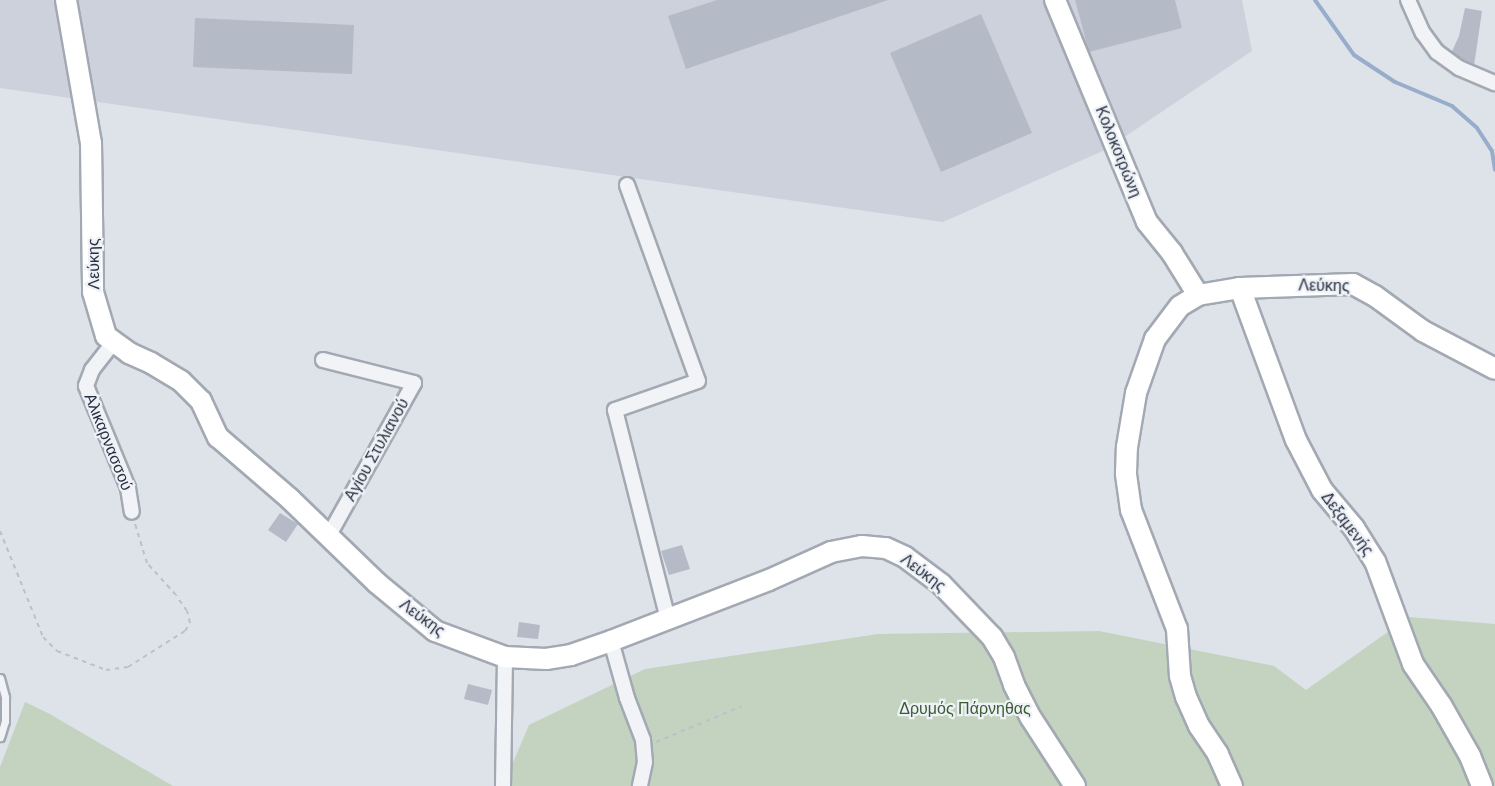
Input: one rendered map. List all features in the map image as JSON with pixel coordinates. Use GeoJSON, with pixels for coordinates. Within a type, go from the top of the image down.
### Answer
{"type":"FeatureCollection","features":[{"type":"Feature","properties":{"kind":"street","name":"Λεύκης"},"geometry":{"type":"LineString","coordinates":[[66,0],[91,143],[93,292],[106,336],[113,343],[181,381],[201,401],[218,437],[328,535],[377,583],[435,631],[505,657],[546,659],[571,655],[769,580],[831,552],[862,546],[886,548],[905,557],[940,584],[992,637],[1004,657],[1030,718],[1075,786]]}},
{"type":"Feature","properties":{"kind":"street","name":"Κολοκοτρώνη"},"geometry":{"type":"LineString","coordinates":[[1055,0],[1147,222],[1172,253],[1197,295]]}},
{"type":"Feature","properties":{"kind":"street"},"geometry":{"type":"LineString","coordinates":[[1408,0],[1423,33],[1437,52],[1458,68],[1495,83]]}},
{"type":"Feature","properties":{"kind":"street"},"geometry":{"type":"LineString","coordinates":[[627,185],[698,381],[615,410],[668,619]]}},
{"type":"Feature","properties":{"kind":"street","name":"Λεύκης"},"geometry":{"type":"LineString","coordinates":[[1232,786],[1218,754],[1199,726],[1186,697],[1180,676],[1177,629],[1131,510],[1126,473],[1127,447],[1136,393],[1147,359],[1167,321],[1180,306],[1197,295],[1240,288],[1353,284],[1432,337],[1495,369]]}},
{"type":"Feature","properties":{"kind":"street","name":"Δεξαμενής"},"geometry":{"type":"LineString","coordinates":[[1240,288],[1296,440],[1322,490],[1354,528],[1375,561],[1413,664],[1441,705],[1470,756],[1482,786]]}},
{"type":"Feature","properties":{"kind":"street","name":"Αλικαρνασσού"},"geometry":{"type":"LineString","coordinates":[[113,343],[93,370],[86,386],[128,488],[132,512]]}},
{"type":"Feature","properties":{"kind":"street","name":"Αγίου Στυλιανού"},"geometry":{"type":"LineString","coordinates":[[323,360],[414,383],[328,535]]}},
{"type":"Feature","properties":{"kind":"street"},"geometry":{"type":"LineString","coordinates":[[611,641],[644,747],[645,762],[640,786]]}},
{"type":"Feature","properties":{"kind":"street"},"geometry":{"type":"LineString","coordinates":[[503,786],[505,657]]}},
{"type":"Feature","properties":{"kind":"lane"},"geometry":{"type":"LineString","coordinates":[[0,678],[5,697],[5,721],[0,737]]}},
{"type":"Feature","properties":{"kind":"path"},"geometry":{"type":"LineString","coordinates":[[0,531],[43,637],[57,651],[85,663],[106,670],[128,667],[185,631],[190,622],[187,610],[177,595],[147,563],[132,512]]}},
{"type":"Feature","properties":{"kind":"path"},"geometry":{"type":"LineString","coordinates":[[644,747],[742,706]]}},
{"type":"Feature","properties":{"kind":"shaded area"},"geometry":{"type":"Polygon","coordinates":[[[0,0],[1242,0],[1252,51],[1105,150],[943,222],[0,88],[0,0]]]}},
{"type":"Feature","properties":{"kind":"green space","name":"Δρυμός Πάρνηθας"},"geometry":{"type":"Polygon","coordinates":[[[1409,617],[1495,624],[1495,786],[503,786],[529,725],[645,669],[878,634],[1099,631],[1274,666],[1306,690],[1409,617]]]}},
{"type":"Feature","properties":{"kind":"green space"},"geometry":{"type":"Polygon","coordinates":[[[25,702],[173,786],[0,786],[0,767],[25,702]]]}},
{"type":"Feature","properties":{"kind":"building"},"geometry":{"type":"Polygon","coordinates":[[[717,0],[888,0],[686,69],[668,16],[717,0]]]}},
{"type":"Feature","properties":{"kind":"building"},"geometry":{"type":"Polygon","coordinates":[[[1075,0],[1175,0],[1182,28],[1089,52],[1075,0]]]}},
{"type":"Feature","properties":{"kind":"building"},"geometry":{"type":"Polygon","coordinates":[[[1465,8],[1482,11],[1473,73],[1449,58],[1459,36],[1465,8]]]}},
{"type":"Feature","properties":{"kind":"building"},"geometry":{"type":"Polygon","coordinates":[[[981,14],[1032,133],[941,172],[890,53],[981,14]]]}},
{"type":"Feature","properties":{"kind":"building"},"geometry":{"type":"Polygon","coordinates":[[[195,18],[354,25],[352,74],[193,67],[195,18]]]}},
{"type":"Feature","properties":{"kind":"building"},"geometry":{"type":"Polygon","coordinates":[[[280,513],[298,524],[286,542],[268,530],[280,513]]]}},
{"type":"Feature","properties":{"kind":"building"},"geometry":{"type":"Polygon","coordinates":[[[682,545],[690,569],[669,575],[661,551],[682,545]]]}},
{"type":"Feature","properties":{"kind":"building"},"geometry":{"type":"Polygon","coordinates":[[[519,622],[540,625],[538,639],[517,637],[519,622]]]}},
{"type":"Feature","properties":{"kind":"building"},"geometry":{"type":"Polygon","coordinates":[[[468,684],[492,690],[488,705],[464,699],[468,684]]]}},
{"type":"Feature","properties":{"kind":"waterway"},"geometry":{"type":"LineString","coordinates":[[1315,0],[1354,55],[1395,82],[1452,106],[1477,128],[1492,151],[1495,170]]}}]}
